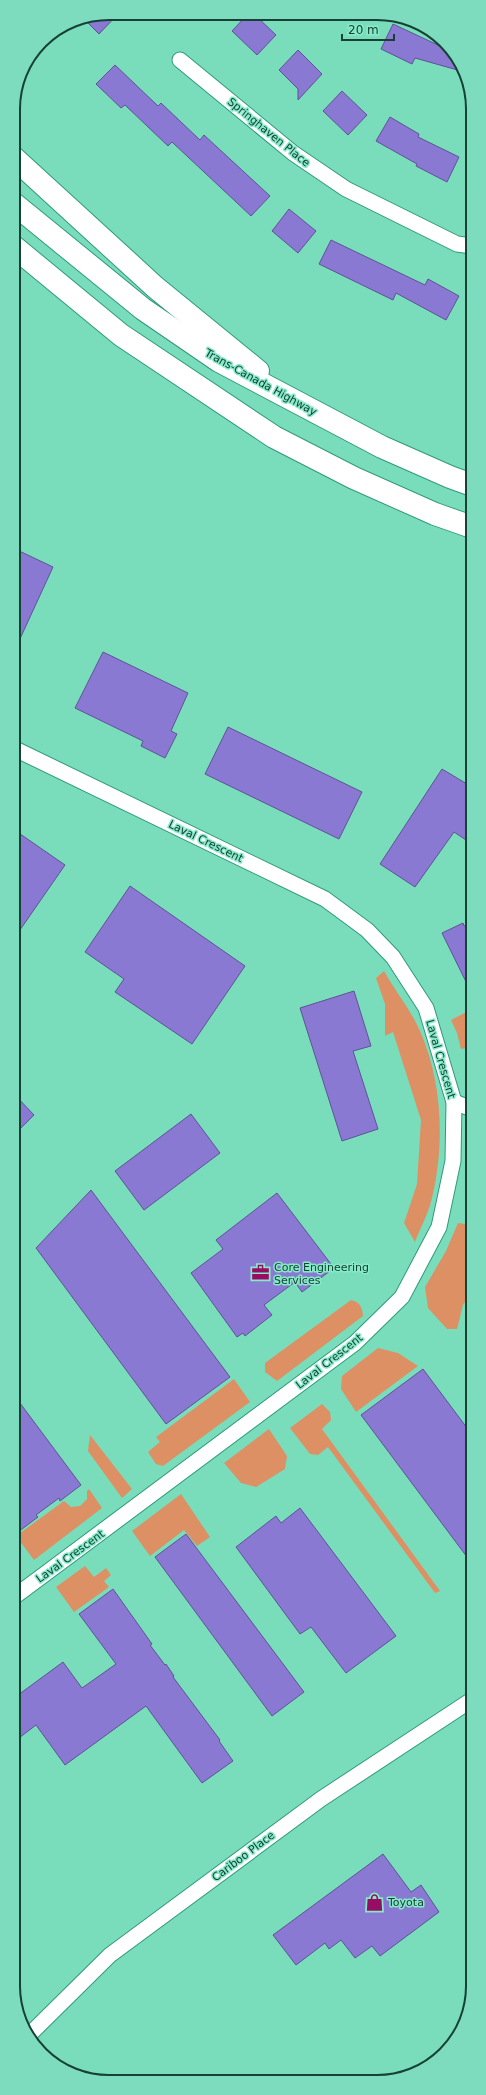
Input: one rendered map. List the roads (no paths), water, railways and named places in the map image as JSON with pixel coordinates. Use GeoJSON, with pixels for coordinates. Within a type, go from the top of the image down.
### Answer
{"type":"FeatureCollection","features":[{"type":"Feature","properties":{"kind":"highway"},"geometry":{"type":"LineString","coordinates":[[20,163],[155,287],[298,404]]}},
{"type":"Feature","properties":{"kind":"highway","name":"Trans-Canada Highway"},"geometry":{"type":"LineString","coordinates":[[20,209],[143,309],[219,360],[298,404],[382,447],[466,483]]}},
{"type":"Feature","properties":{"kind":"highway"},"geometry":{"type":"LineString","coordinates":[[20,252],[121,335],[274,437],[354,478],[435,514],[466,525]]}},
{"type":"Feature","properties":{"kind":"street","name":"Springhaven Place"},"geometry":{"type":"LineString","coordinates":[[180,60],[293,154],[346,189],[456,244],[466,245]]}},
{"type":"Feature","properties":{"kind":"street","name":"Laval Crescent"},"geometry":{"type":"LineString","coordinates":[[20,751],[325,899],[367,930],[393,957],[426,1008],[454,1102],[453,1161],[438,1227],[402,1297],[356,1343],[20,1593]]}},
{"type":"Feature","properties":{"kind":"street"},"geometry":{"type":"LineString","coordinates":[[454,1102],[466,1107]]}},
{"type":"Feature","properties":{"kind":"street","name":"Cariboo Place"},"geometry":{"type":"LineString","coordinates":[[33,2031],[110,1955],[321,1798],[466,1704]]}},
{"type":"Feature","properties":{"kind":"place","name":"Core Engineering Services"},"geometry":{"type":"Point","coordinates":[261,1273]}},
{"type":"Feature","properties":{"kind":"place","name":"Toyota"},"geometry":{"type":"Point","coordinates":[375,1902]}}]}
